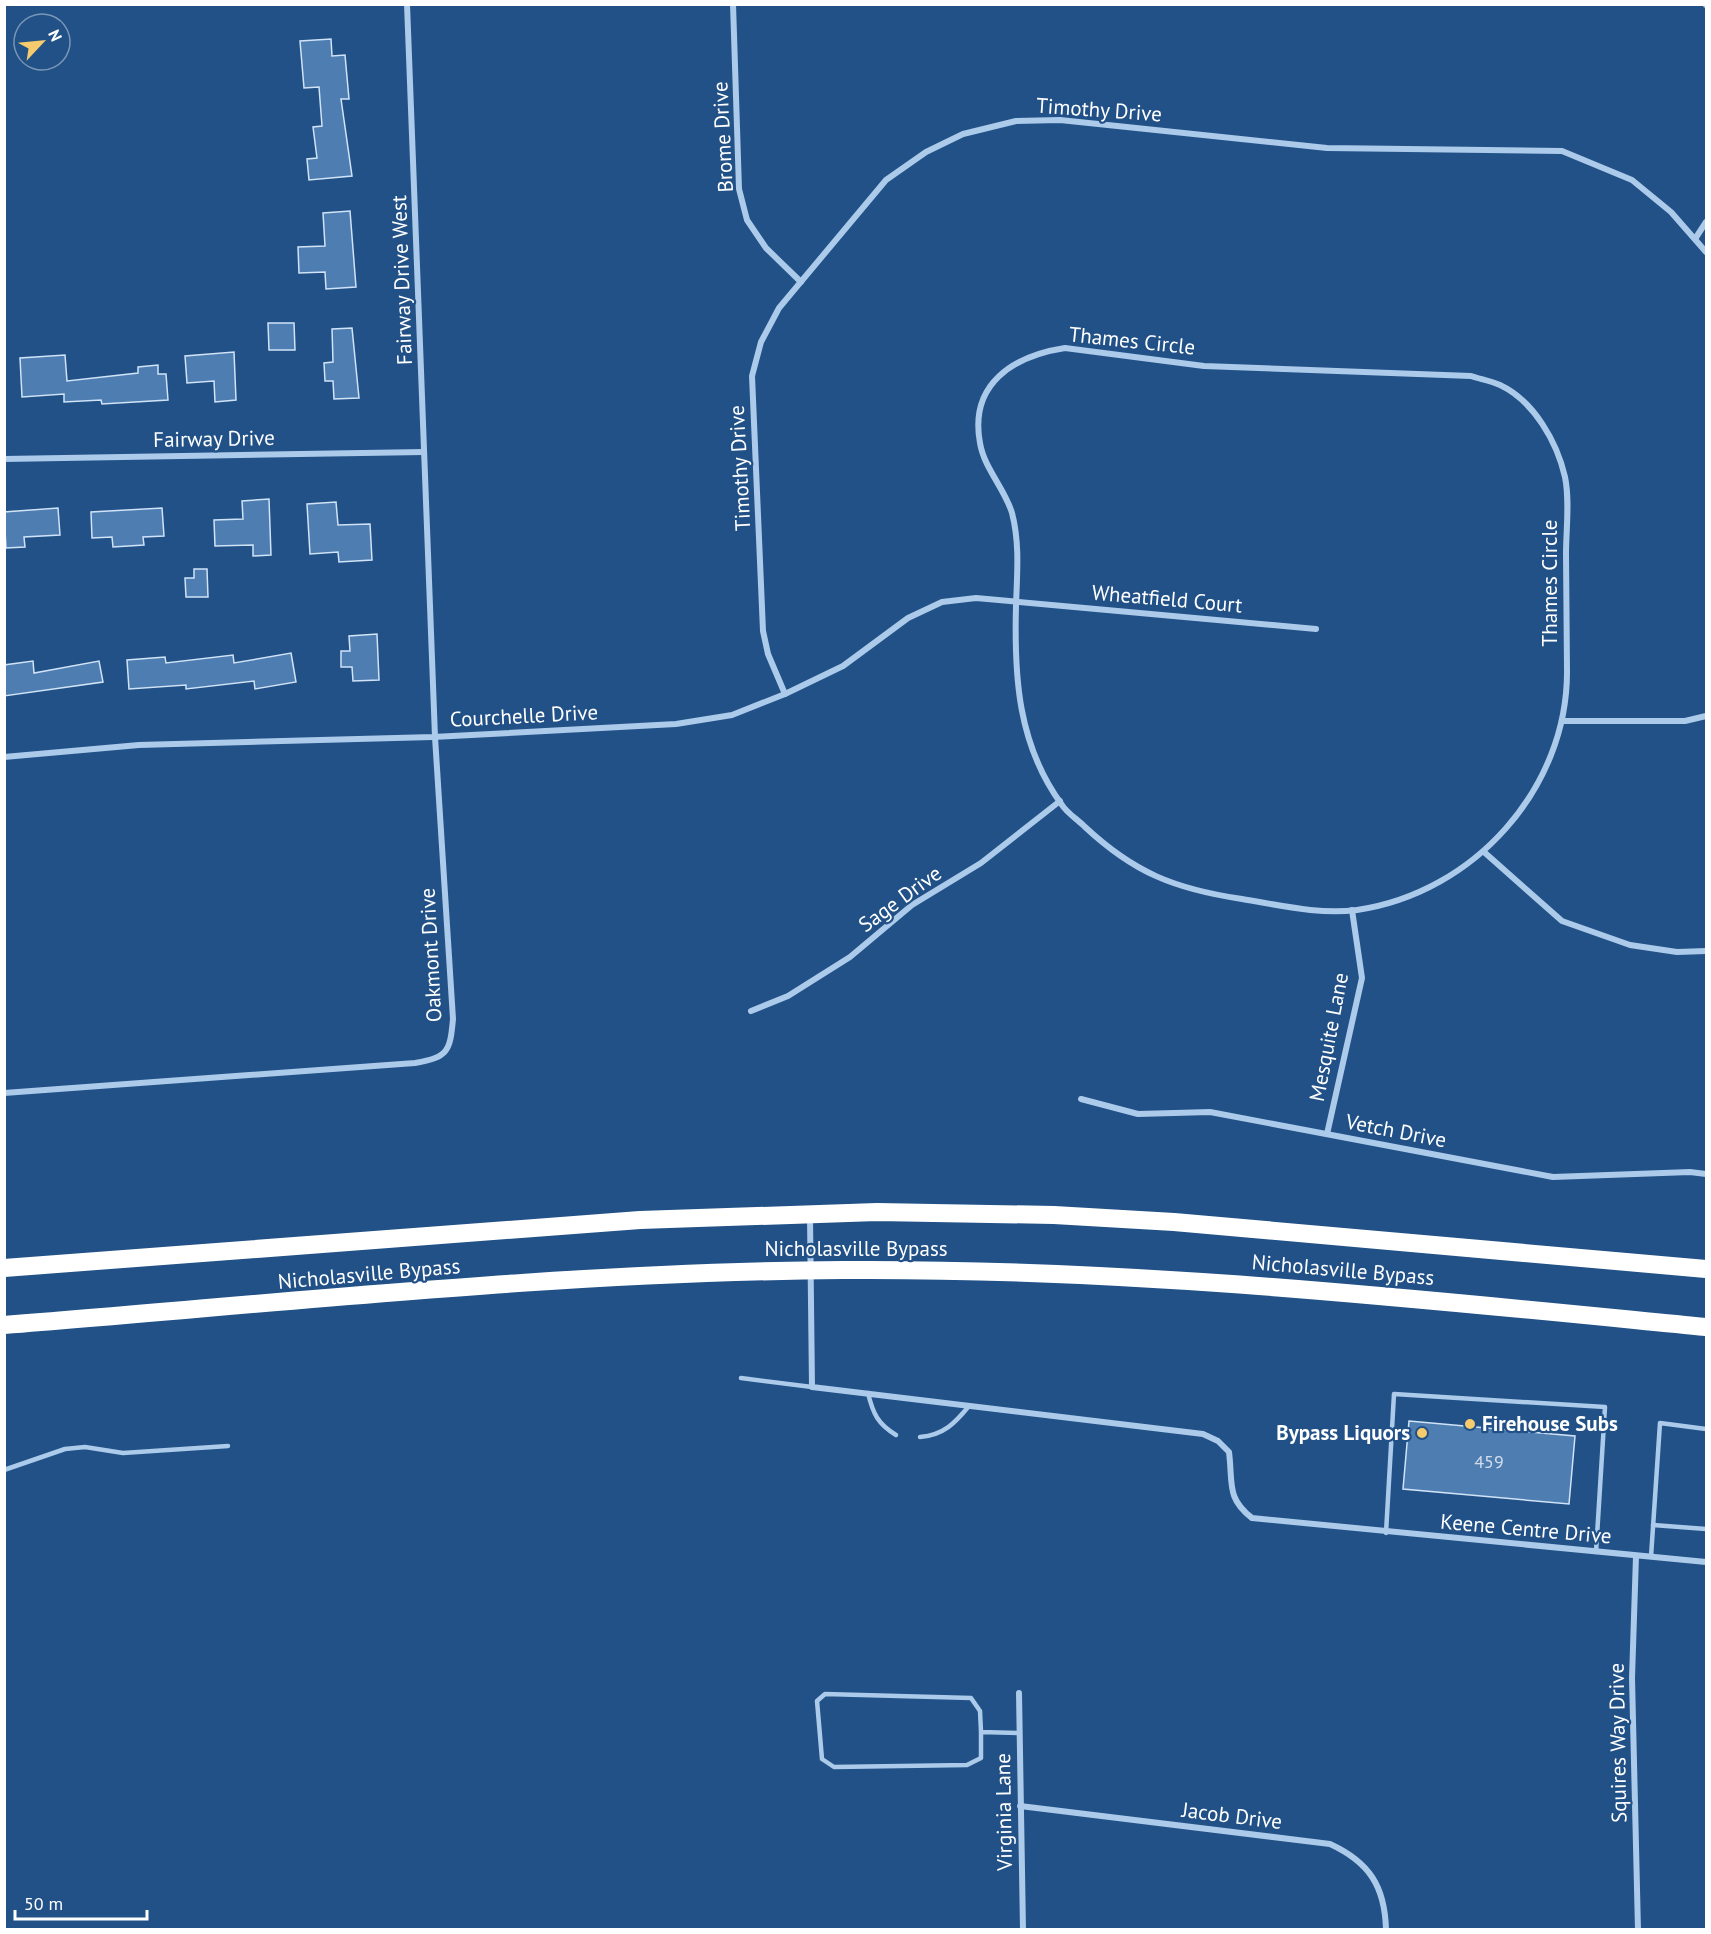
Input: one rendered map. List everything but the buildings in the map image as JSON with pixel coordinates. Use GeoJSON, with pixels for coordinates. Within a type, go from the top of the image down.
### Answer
{"type":"FeatureCollection","features":[{"type":"Feature","properties":{"kind":"highway","name":"Nicholasville Bypass"},"geometry":{"type":"LineString","coordinates":[[4,1268],[569,1224],[809,1213],[1019,1214],[1174,1222],[1707,1269]]}},
{"type":"Feature","properties":{"kind":"highway","name":"Nicholasville Bypass"},"geometry":{"type":"LineString","coordinates":[[4,1325],[534,1283],[812,1270],[1006,1272],[1189,1280],[1707,1327]]}},
{"type":"Feature","properties":{"kind":"street","name":"Fairway Drive West"},"geometry":{"type":"LineString","coordinates":[[407,4],[428,554]]}},
{"type":"Feature","properties":{"kind":"street","name":"Brome Drive"},"geometry":{"type":"LineString","coordinates":[[733,4],[739,189],[747,220],[766,248],[801,282]]}},
{"type":"Feature","properties":{"kind":"street","name":"Timothy Drive"},"geometry":{"type":"LineString","coordinates":[[785,694],[768,654],[763,631],[752,376],[761,342],[779,308],[886,180],[926,152],[963,134],[1016,121],[1060,120],[1327,148],[1562,151],[1632,180],[1671,212],[1707,252]]}},
{"type":"Feature","properties":{"kind":"street"},"geometry":{"type":"LineString","coordinates":[[1695,239],[1707,222]]}},
{"type":"Feature","properties":{"kind":"street","name":"Thames Circle"},"geometry":{"type":"LineString","coordinates":[[1065,348],[1204,366],[1471,376],[1502,386],[1526,404],[1551,436],[1566,479],[1567,683],[1563,721],[1550,761],[1527,805],[1484,852],[1416,894],[1352,910],[1318,911],[1198,892],[1152,876],[1102,843],[1060,801],[1035,756],[1018,701],[1016,531],[1010,508],[980,445],[979,409],[996,379],[1013,364],[1037,352],[1065,348]]}},
{"type":"Feature","properties":{"kind":"street","name":"Fairway Drive"},"geometry":{"type":"LineString","coordinates":[[4,459],[424,452]]}},
{"type":"Feature","properties":{"kind":"street","name":"Oakmont Drive"},"geometry":{"type":"LineString","coordinates":[[4,1093],[415,1063],[437,1059],[444,1054],[451,1043],[453,1019],[435,737],[428,554]]}},
{"type":"Feature","properties":{"kind":"street","name":"Courchelle Drive"},"geometry":{"type":"LineString","coordinates":[[4,757],[46,751],[139,745],[435,737],[675,724],[732,715],[785,694],[843,666],[908,618],[942,602],[976,598],[1016,601]]}},
{"type":"Feature","properties":{"kind":"street","name":"Wheatfield Court"},"geometry":{"type":"LineString","coordinates":[[1016,601],[1316,629]]}},
{"type":"Feature","properties":{"kind":"street"},"geometry":{"type":"LineString","coordinates":[[1563,721],[1685,721],[1707,716]]}},
{"type":"Feature","properties":{"kind":"street","name":"Sage Drive"},"geometry":{"type":"LineString","coordinates":[[751,1011],[788,996],[850,957],[912,905],[981,863],[1060,801]]}},
{"type":"Feature","properties":{"kind":"street"},"geometry":{"type":"LineString","coordinates":[[1484,852],[1562,921],[1630,945],[1677,952],[1707,951]]}},
{"type":"Feature","properties":{"kind":"street","name":"Mesquite Lane"},"geometry":{"type":"LineString","coordinates":[[1327,1134],[1362,978],[1352,910]]}},
{"type":"Feature","properties":{"kind":"street","name":"Vetch Drive"},"geometry":{"type":"LineString","coordinates":[[1081,1099],[1138,1114],[1210,1112],[1553,1177],[1690,1172],[1707,1174]]}},
{"type":"Feature","properties":{"kind":"street"},"geometry":{"type":"LineString","coordinates":[[809,1213],[812,1270],[812,1387],[969,1406]]}},
{"type":"Feature","properties":{"kind":"street","name":"Keene Centre Drive"},"geometry":{"type":"LineString","coordinates":[[969,1406],[1203,1434],[1218,1441],[1229,1452],[1232,1496],[1238,1507],[1252,1518],[1386,1533],[1707,1562]]}},
{"type":"Feature","properties":{"kind":"street","name":"Squires Way Drive"},"geometry":{"type":"LineString","coordinates":[[1636,1556],[1632,1678],[1638,1929]]}},
{"type":"Feature","properties":{"kind":"street","name":"Virginia Lane"},"geometry":{"type":"LineString","coordinates":[[1019,1693],[1023,1929]]}},
{"type":"Feature","properties":{"kind":"street","name":"Jacob Drive"},"geometry":{"type":"LineString","coordinates":[[1020,1806],[1330,1844],[1348,1852],[1370,1870],[1386,1911],[1386,1929]]}},
{"type":"Feature","properties":{"kind":"lane"},"geometry":{"type":"LineString","coordinates":[[741,1378],[812,1387]]}},
{"type":"Feature","properties":{"kind":"lane"},"geometry":{"type":"LineString","coordinates":[[868,1393],[872,1410],[880,1425],[896,1435]]}},
{"type":"Feature","properties":{"kind":"lane"},"geometry":{"type":"LineString","coordinates":[[1386,1533],[1394,1394],[1605,1407],[1596,1552]]}},
{"type":"Feature","properties":{"kind":"lane"},"geometry":{"type":"LineString","coordinates":[[920,1437],[937,1436],[955,1423],[969,1406]]}},
{"type":"Feature","properties":{"kind":"lane"},"geometry":{"type":"LineString","coordinates":[[1651,1557],[1660,1423],[1707,1429]]}},
{"type":"Feature","properties":{"kind":"lane"},"geometry":{"type":"LineString","coordinates":[[4,1470],[65,1449],[85,1447],[123,1453],[228,1446]]}},
{"type":"Feature","properties":{"kind":"lane"},"geometry":{"type":"LineString","coordinates":[[1653,1525],[1707,1529]]}},
{"type":"Feature","properties":{"kind":"lane"},"geometry":{"type":"LineString","coordinates":[[825,1694],[971,1698],[980,1711],[981,1732],[981,1758],[967,1764],[834,1767],[822,1759],[818,1701],[825,1694]]}},
{"type":"Feature","properties":{"kind":"lane"},"geometry":{"type":"LineString","coordinates":[[981,1732],[1020,1732]]}},
{"type":"Feature","properties":{"kind":"place","name":"Firehouse Subs"},"geometry":{"type":"Point","coordinates":[1470,1424]}},
{"type":"Feature","properties":{"kind":"place","name":"Bypass Liquors"},"geometry":{"type":"Point","coordinates":[1422,1433]}}]}
